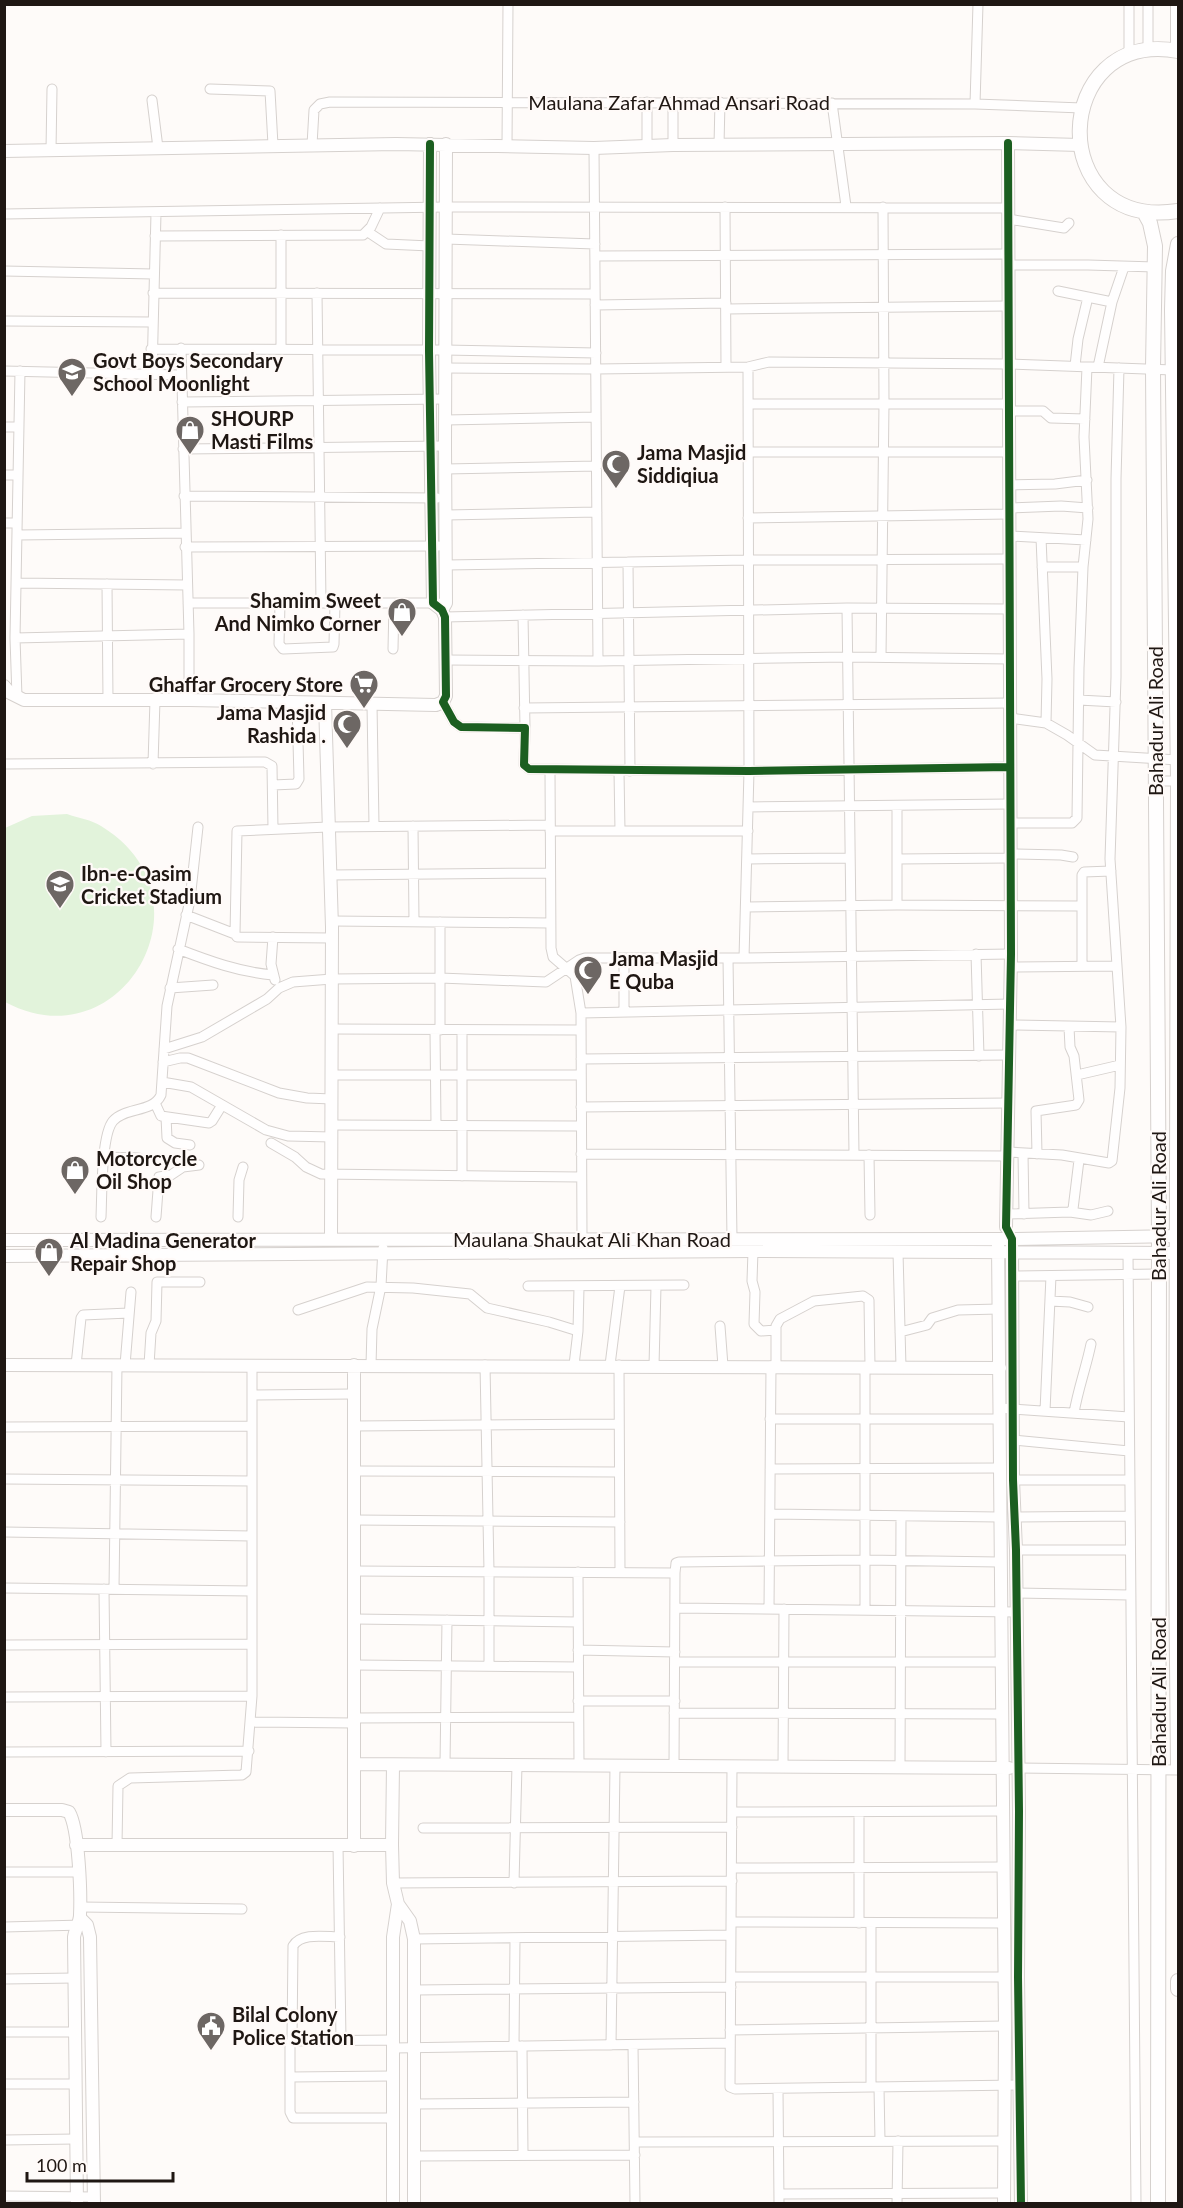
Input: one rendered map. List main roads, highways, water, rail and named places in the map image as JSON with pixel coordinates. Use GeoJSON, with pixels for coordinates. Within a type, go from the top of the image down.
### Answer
{"type":"FeatureCollection","features":[{"type":"Feature","properties":{"kind":"main road"},"geometry":{"type":"LineString","coordinates":[[1178,4],[1178,51],[1148,50],[1129,55],[1118,61],[1092,86],[1079,120],[1080,145],[1086,166],[1106,192],[1124,205],[1144,212],[1179,211]]}},
{"type":"Feature","properties":{"kind":"main road","name":"Bahadur Ali Road"},"geometry":{"type":"LineString","coordinates":[[1144,212],[1154,234],[1155,267],[1153,368],[1159,1235],[1158,2204]]}},
{"type":"Feature","properties":{"kind":"main road","name":"Bahadur Ali Road"},"geometry":{"type":"LineString","coordinates":[[1179,244],[1173,272],[1178,760],[1177,1615],[1179,1768]]}},
{"type":"Feature","properties":{"kind":"place","name":"Govt Boys Secondary School Moonlight"},"geometry":{"type":"Point","coordinates":[72,398]}},
{"type":"Feature","properties":{"kind":"place","name":"SHOURP Masti Films"},"geometry":{"type":"Point","coordinates":[190,456]}},
{"type":"Feature","properties":{"kind":"place","name":"Jama Masjid Siddiqiua"},"geometry":{"type":"Point","coordinates":[616,490]}},
{"type":"Feature","properties":{"kind":"place","name":"Shamim Sweet And Nimko Corner"},"geometry":{"type":"Point","coordinates":[402,638]}},
{"type":"Feature","properties":{"kind":"place","name":"Ghaffar Grocery Store"},"geometry":{"type":"Point","coordinates":[364,710]}},
{"type":"Feature","properties":{"kind":"place","name":"Jama Masjid Rashida ."},"geometry":{"type":"Point","coordinates":[347,750]}},
{"type":"Feature","properties":{"kind":"place","name":"Ibn-e-Qasim Cricket Stadium"},"geometry":{"type":"Point","coordinates":[60,910]}},
{"type":"Feature","properties":{"kind":"place","name":"Jama Masjid E Quba"},"geometry":{"type":"Point","coordinates":[588,996]}},
{"type":"Feature","properties":{"kind":"place","name":"Motorcycle Oil Shop"},"geometry":{"type":"Point","coordinates":[75,1196]}},
{"type":"Feature","properties":{"kind":"place","name":"Al Madina Generator Repair Shop"},"geometry":{"type":"Point","coordinates":[49,1278]}},
{"type":"Feature","properties":{"kind":"place","name":"Bilal Colony Police Station"},"geometry":{"type":"Point","coordinates":[211,2052]}}]}
